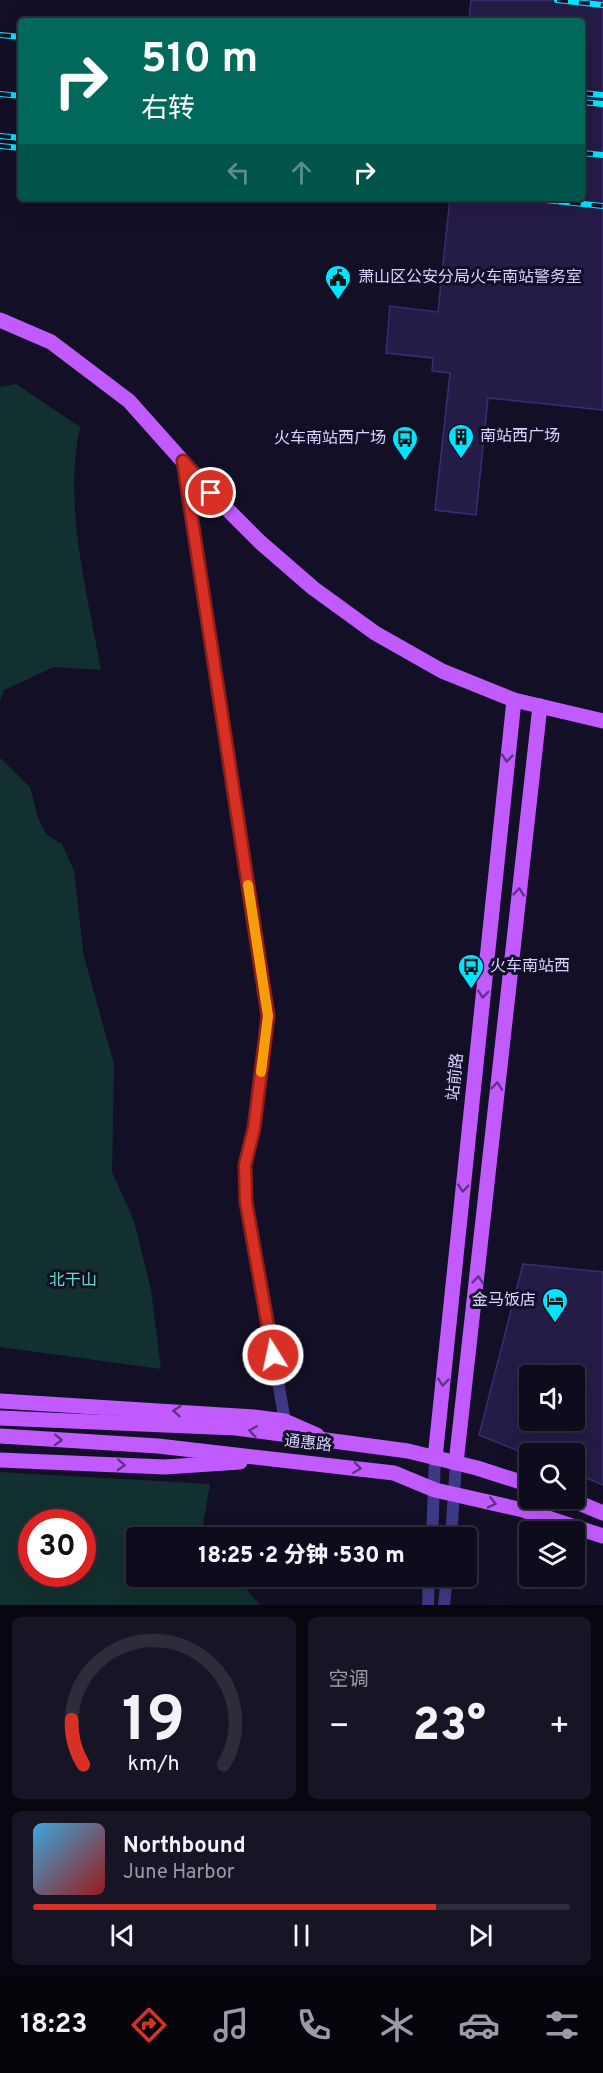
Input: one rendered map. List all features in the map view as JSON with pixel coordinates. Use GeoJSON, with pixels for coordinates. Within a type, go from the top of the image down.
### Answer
{"type":"FeatureCollection","features":[{"type":"Feature","properties":{"kind":"main road"},"geometry":{"type":"LineString","coordinates":[[0,320],[51,342],[129,401],[260,542],[313,588],[375,633],[442,671],[514,700],[603,721]]}},
{"type":"Feature","properties":{"kind":"main road","name":"站前路"},"geometry":{"type":"LineString","coordinates":[[435,1458],[514,700]]}},
{"type":"Feature","properties":{"kind":"main road"},"geometry":{"type":"LineString","coordinates":[[456,1463],[540,706]]}},
{"type":"Feature","properties":{"kind":"main road"},"geometry":{"type":"LineString","coordinates":[[0,1401],[152,1409],[285,1421],[336,1443]]}},
{"type":"Feature","properties":{"kind":"main road","name":"通惠路"},"geometry":{"type":"LineString","coordinates":[[0,1418],[236,1428],[408,1451],[519,1482]]}},
{"type":"Feature","properties":{"kind":"main road","name":"通惠路"},"geometry":{"type":"LineString","coordinates":[[0,1436],[158,1446],[394,1473],[435,1490],[523,1510],[603,1536]]}},
{"type":"Feature","properties":{"kind":"main road"},"geometry":{"type":"LineString","coordinates":[[0,1460],[165,1467],[230,1462],[329,1464]]}},
{"type":"Feature","properties":{"kind":"main road"},"geometry":{"type":"LineString","coordinates":[[585,1506],[603,1513]]}},
{"type":"Feature","properties":{"kind":"street"},"geometry":{"type":"LineString","coordinates":[[183,461],[268,1016],[254,1128],[245,1165],[246,1202],[285,1421]]}},
{"type":"Feature","properties":{"kind":"street"},"geometry":{"type":"LineString","coordinates":[[433,1527],[435,1458]]}},
{"type":"Feature","properties":{"kind":"street"},"geometry":{"type":"LineString","coordinates":[[452,1527],[456,1463]]}},
{"type":"Feature","properties":{"kind":"street"},"geometry":{"type":"LineString","coordinates":[[428,1605],[429,1587]]}},
{"type":"Feature","properties":{"kind":"street"},"geometry":{"type":"LineString","coordinates":[[444,1605],[446,1587]]}},
{"type":"Feature","properties":{"kind":"green space"},"geometry":{"type":"Polygon","coordinates":[[[16,384],[80,427],[75,457],[75,518],[101,670],[54,667],[4,690],[0,701],[0,387],[16,384]]]}},
{"type":"Feature","properties":{"kind":"green space","name":"北干山"},"geometry":{"type":"Polygon","coordinates":[[[0,758],[30,787],[38,818],[47,835],[62,844],[74,871],[84,957],[114,1064],[112,1172],[134,1221],[151,1290],[161,1369],[0,1347],[0,758]]]}},
{"type":"Feature","properties":{"kind":"green space"},"geometry":{"type":"Polygon","coordinates":[[[0,1472],[210,1484],[203,1527],[126,1527],[126,1587],[245,1587],[261,1605],[0,1605],[0,1472]]]}},
{"type":"Feature","properties":{"kind":"building"},"geometry":{"type":"Polygon","coordinates":[[[471,0],[603,0],[603,410],[488,398],[476,515],[435,510],[450,373],[432,371],[433,358],[386,353],[390,306],[438,312],[450,201],[585,201],[585,18],[469,18],[471,0]]]}},
{"type":"Feature","properties":{"kind":"building","name":"金马饭店"},"geometry":{"type":"Polygon","coordinates":[[[523,1264],[603,1272],[603,1485],[585,1478],[585,1443],[519,1443],[519,1451],[479,1435],[523,1264]]]}},
{"type":"Feature","properties":{"kind":"railway"},"geometry":{"type":"LineString","coordinates":[[557,0],[603,5]]}},
{"type":"Feature","properties":{"kind":"railway"},"geometry":{"type":"LineString","coordinates":[[0,35],[18,37]]}},
{"type":"Feature","properties":{"kind":"railway"},"geometry":{"type":"LineString","coordinates":[[585,93],[603,95]]}},
{"type":"Feature","properties":{"kind":"railway"},"geometry":{"type":"LineString","coordinates":[[0,94],[18,96]]}},
{"type":"Feature","properties":{"kind":"railway"},"geometry":{"type":"LineString","coordinates":[[585,102],[603,104]]}},
{"type":"Feature","properties":{"kind":"railway"},"geometry":{"type":"LineString","coordinates":[[0,136],[18,138]]}},
{"type":"Feature","properties":{"kind":"railway"},"geometry":{"type":"LineString","coordinates":[[0,146],[18,148]]}},
{"type":"Feature","properties":{"kind":"railway"},"geometry":{"type":"LineString","coordinates":[[585,153],[603,155]]}},
{"type":"Feature","properties":{"kind":"railway"},"geometry":{"type":"LineString","coordinates":[[555,201],[603,206]]}},
{"type":"Feature","properties":{"kind":"slow traffic"},"geometry":{"type":"LineString","coordinates":[[248,885],[268,1016],[261,1072]]}},
{"type":"Feature","properties":{"kind":"place","name":"萧山区公安分局火车南站警务室"},"geometry":{"type":"Point","coordinates":[338,301]}},
{"type":"Feature","properties":{"kind":"place","name":"南站西广场"},"geometry":{"type":"Point","coordinates":[461,460]}},
{"type":"Feature","properties":{"kind":"place","name":"火车南站西广场"},"geometry":{"type":"Point","coordinates":[405,462]}},
{"type":"Feature","properties":{"kind":"place","name":"火车南站西"},"geometry":{"type":"Point","coordinates":[471,990]}},
{"type":"Feature","properties":{"kind":"place","name":"金马饭店"},"geometry":{"type":"Point","coordinates":[555,1324]}},
{"type":"Feature","properties":{"kind":"route"},"geometry":{"type":"LineString","coordinates":[[211,493],[183,461],[268,1016],[254,1128],[245,1165],[246,1202],[273,1355]]}}]}
